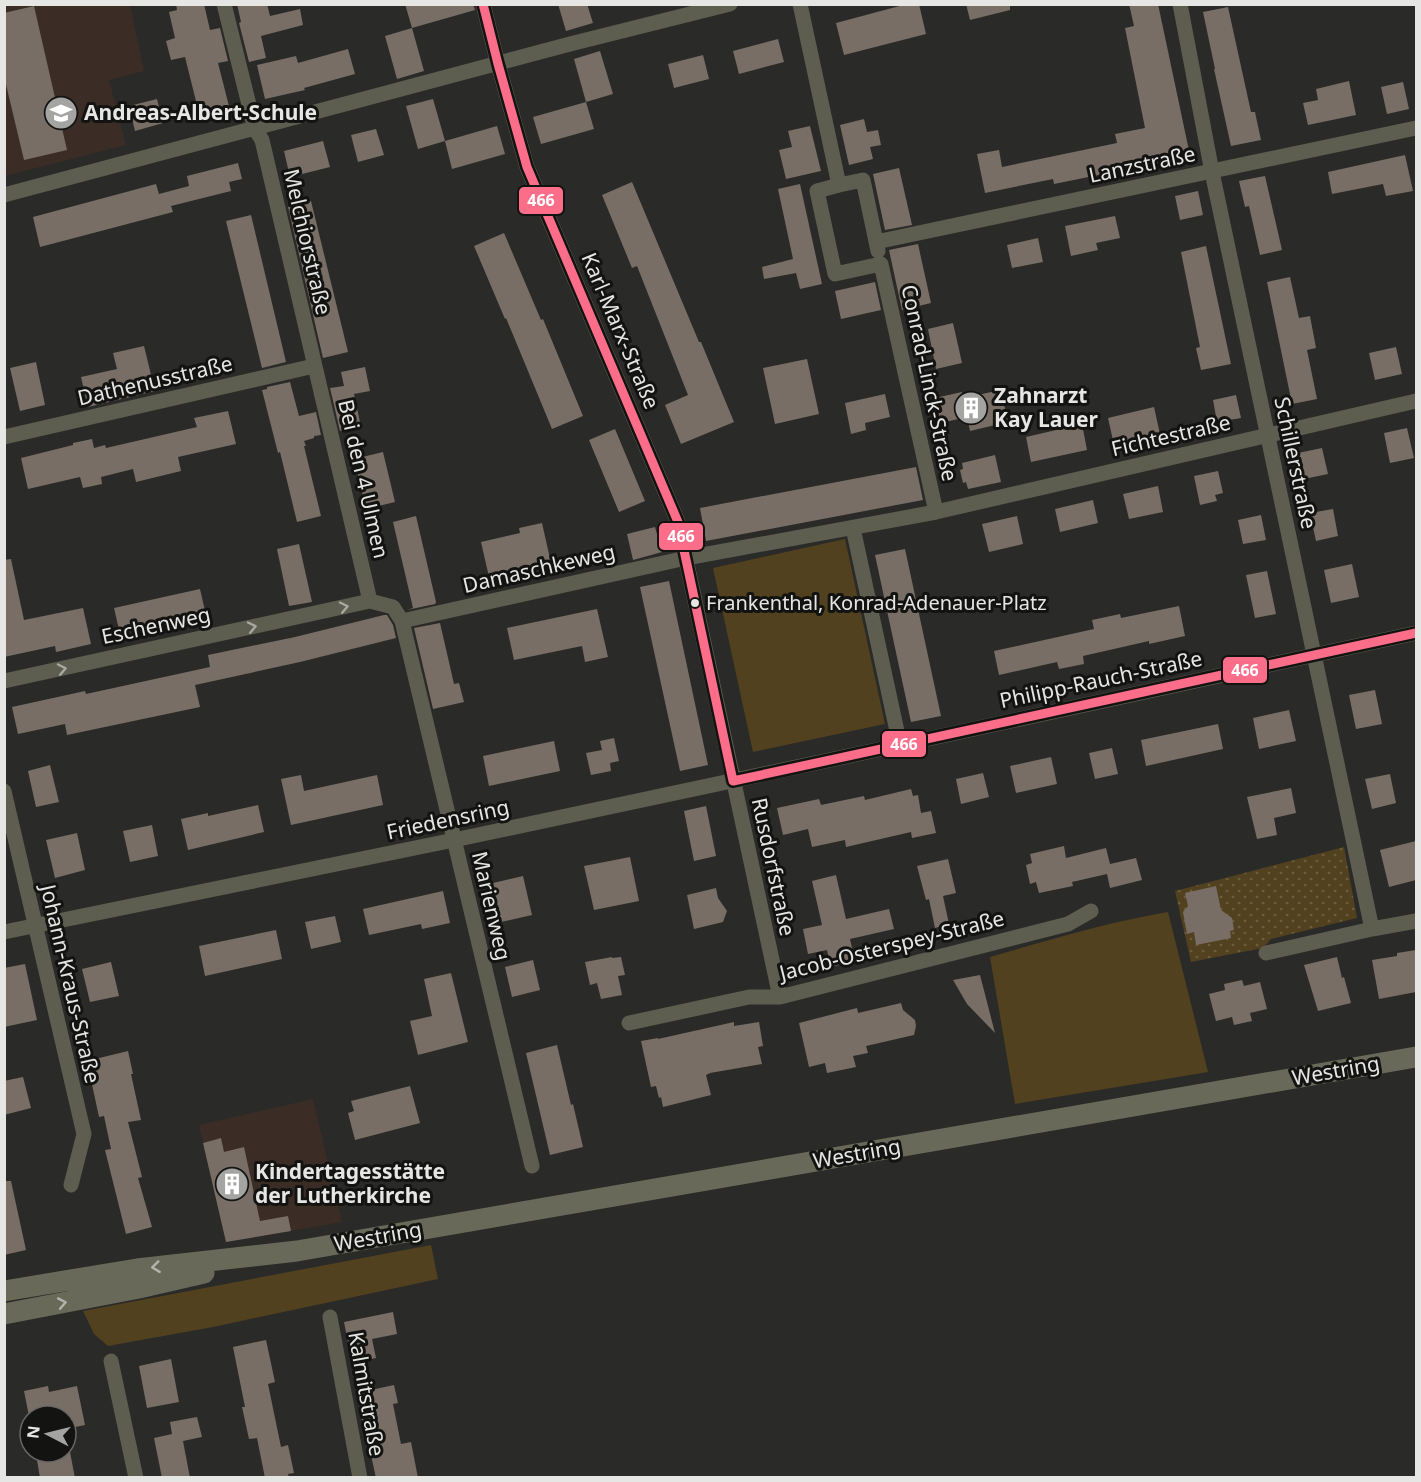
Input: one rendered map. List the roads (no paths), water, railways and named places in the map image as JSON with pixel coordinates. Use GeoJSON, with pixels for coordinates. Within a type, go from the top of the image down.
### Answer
{"type":"FeatureCollection","features":[{"type":"Feature","properties":{"kind":"main road","name":"Westring"},"geometry":{"type":"LineString","coordinates":[[4,1314],[139,1288],[297,1251],[1416,1057]]}},
{"type":"Feature","properties":{"kind":"main road","name":"Westring"},"geometry":{"type":"LineString","coordinates":[[4,1291],[137,1269],[297,1251]]}},
{"type":"Feature","properties":{"kind":"street","name":"Melchiorstraße"},"geometry":{"type":"LineString","coordinates":[[224,4],[255,129],[262,140],[314,366]]}},
{"type":"Feature","properties":{"kind":"street"},"geometry":{"type":"LineString","coordinates":[[4,195],[570,44],[730,4]]}},
{"type":"Feature","properties":{"kind":"street"},"geometry":{"type":"LineString","coordinates":[[800,4],[839,185]]}},
{"type":"Feature","properties":{"kind":"street","name":"Schillerstraße"},"geometry":{"type":"LineString","coordinates":[[1180,4],[1212,172],[1372,929]]}},
{"type":"Feature","properties":{"kind":"street","name":"Karl-Marx-Straße"},"geometry":{"type":"LineString","coordinates":[[484,8],[528,167],[678,522],[733,781]]}},
{"type":"Feature","properties":{"kind":"street","name":"Lanzstraße"},"geometry":{"type":"LineString","coordinates":[[876,242],[1416,128]]}},
{"type":"Feature","properties":{"kind":"street","name":"Conrad-Linck-Straße"},"geometry":{"type":"LineString","coordinates":[[881,264],[835,274],[817,190],[863,180],[936,512]]}},
{"type":"Feature","properties":{"kind":"street","name":"Dathenusstraße"},"geometry":{"type":"LineString","coordinates":[[4,437],[314,366]]}},
{"type":"Feature","properties":{"kind":"street","name":"Bei den 4 Ulmen"},"geometry":{"type":"LineString","coordinates":[[314,366],[370,601]]}},
{"type":"Feature","properties":{"kind":"street","name":"Fichtestraße"},"geometry":{"type":"LineString","coordinates":[[853,528],[936,512],[1416,401]]}},
{"type":"Feature","properties":{"kind":"street"},"geometry":{"type":"LineString","coordinates":[[853,528],[900,746]]}},
{"type":"Feature","properties":{"kind":"street","name":"Damaschkeweg"},"geometry":{"type":"LineString","coordinates":[[402,621],[686,558],[853,528]]}},
{"type":"Feature","properties":{"kind":"street"},"geometry":{"type":"LineString","coordinates":[[370,601],[393,607],[402,621]]}},
{"type":"Feature","properties":{"kind":"street","name":"Eschenweg"},"geometry":{"type":"LineString","coordinates":[[4,681],[370,601]]}},
{"type":"Feature","properties":{"kind":"street","name":"Marienweg"},"geometry":{"type":"LineString","coordinates":[[402,621],[532,1166]]}},
{"type":"Feature","properties":{"kind":"street","name":"Philipp-Rauch-Straße"},"geometry":{"type":"LineString","coordinates":[[900,746],[1416,633]]}},
{"type":"Feature","properties":{"kind":"street","name":"Friedensring"},"geometry":{"type":"LineString","coordinates":[[4,932],[900,746]]}},
{"type":"Feature","properties":{"kind":"street","name":"Rusdorfstraße"},"geometry":{"type":"LineString","coordinates":[[733,781],[780,997]]}},
{"type":"Feature","properties":{"kind":"street","name":"Johann-Kraus-Straße"},"geometry":{"type":"LineString","coordinates":[[4,791],[84,1134],[71,1185]]}},
{"type":"Feature","properties":{"kind":"street","name":"Jacob-Osterspey-Straße"},"geometry":{"type":"LineString","coordinates":[[629,1023],[749,998],[780,997],[1068,924],[1091,911]]}},
{"type":"Feature","properties":{"kind":"street"},"geometry":{"type":"LineString","coordinates":[[1266,953],[1416,921]]}},
{"type":"Feature","properties":{"kind":"street","name":"Kalmitstraße"},"geometry":{"type":"LineString","coordinates":[[330,1317],[360,1478]]}},
{"type":"Feature","properties":{"kind":"street"},"geometry":{"type":"LineString","coordinates":[[111,1361],[136,1478]]}},
{"type":"Feature","properties":{"kind":"place","name":"Andreas-Albert-Schule"},"geometry":{"type":"Point","coordinates":[61,113]}},
{"type":"Feature","properties":{"kind":"place","name":"Zahnarzt Kay Lauer"},"geometry":{"type":"Point","coordinates":[971,408]}},
{"type":"Feature","properties":{"kind":"place","name":"Frankenthal, Konrad-Adenauer-Platz"},"geometry":{"type":"Point","coordinates":[695,603]}},
{"type":"Feature","properties":{"kind":"place","name":"Kindertagesstätte der Lutherkirche"},"geometry":{"type":"Point","coordinates":[232,1184]}}]}
